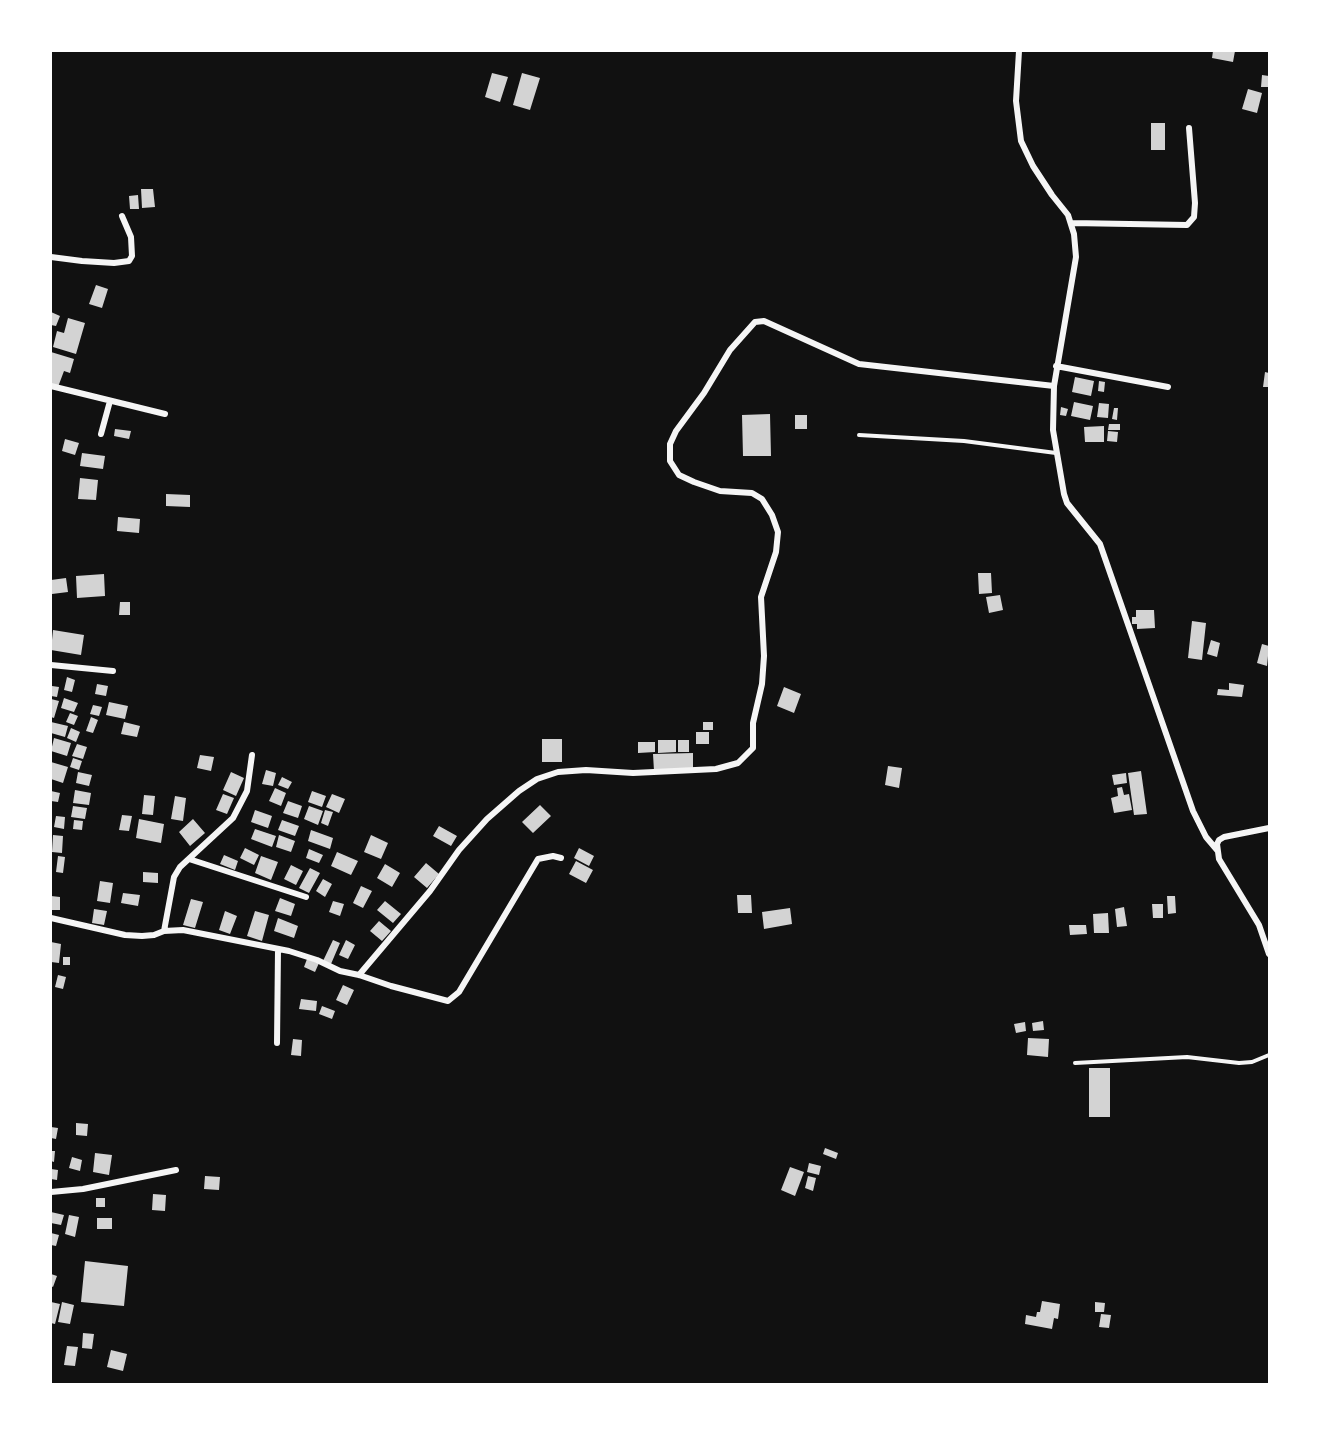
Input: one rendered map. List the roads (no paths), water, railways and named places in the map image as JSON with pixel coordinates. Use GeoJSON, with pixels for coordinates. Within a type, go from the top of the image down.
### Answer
{"type":"FeatureCollection","features":[{"type":"Feature","properties":{"kind":"street"},"geometry":{"type":"LineString","coordinates":[[1019,51],[1016,101],[1021,141],[1033,166],[1072,223],[1076,257],[1054,386],[1053,430],[1067,503],[1100,544],[1193,811],[1206,837],[1217,849]]}},
{"type":"Feature","properties":{"kind":"street"},"geometry":{"type":"LineString","coordinates":[[1072,223],[1187,225],[1194,217],[1195,203],[1188,128]]}},
{"type":"Feature","properties":{"kind":"street"},"geometry":{"type":"LineString","coordinates":[[51,256],[82,261],[114,263],[129,261],[132,255],[131,237],[122,216]]}},
{"type":"Feature","properties":{"kind":"street"},"geometry":{"type":"LineString","coordinates":[[359,975],[430,891],[459,850],[487,819],[519,791],[537,779],[558,772],[586,770],[633,773],[716,769],[738,762],[753,748],[753,723],[762,684],[764,656],[761,597],[776,552],[778,532],[772,515],[762,499],[752,493],[720,491],[694,483],[679,475],[670,461],[670,444],[676,431],[704,393],[715,371],[755,322],[764,321],[828,352],[859,364],[1054,386]]}},
{"type":"Feature","properties":{"kind":"street"},"geometry":{"type":"LineString","coordinates":[[1056,366],[1168,387]]}},
{"type":"Feature","properties":{"kind":"street"},"geometry":{"type":"LineString","coordinates":[[51,386],[165,414]]}},
{"type":"Feature","properties":{"kind":"street"},"geometry":{"type":"LineString","coordinates":[[101,434],[110,401]]}},
{"type":"Feature","properties":{"kind":"street"},"geometry":{"type":"LineString","coordinates":[[51,665],[113,671]]}},
{"type":"Feature","properties":{"kind":"street"},"geometry":{"type":"LineString","coordinates":[[164,931],[171,885],[180,867],[233,818],[247,791],[252,755]]}},
{"type":"Feature","properties":{"kind":"street"},"geometry":{"type":"LineString","coordinates":[[1269,828],[1224,837],[1219,840],[1217,849],[1219,859],[1259,925],[1269,954]]}},
{"type":"Feature","properties":{"kind":"street"},"geometry":{"type":"LineString","coordinates":[[51,918],[142,936],[183,930],[317,960],[340,972],[359,975],[448,1001],[459,992],[538,859],[553,856],[561,858]]}},
{"type":"Feature","properties":{"kind":"street"},"geometry":{"type":"LineString","coordinates":[[189,859],[306,897]]}},
{"type":"Feature","properties":{"kind":"street"},"geometry":{"type":"LineString","coordinates":[[277,1043],[278,950]]}},
{"type":"Feature","properties":{"kind":"street"},"geometry":{"type":"LineString","coordinates":[[51,1192],[83,1189],[176,1170]]}},
{"type":"Feature","properties":{"kind":"lane"},"geometry":{"type":"LineString","coordinates":[[859,435],[964,441],[1056,453]]}},
{"type":"Feature","properties":{"kind":"lane"},"geometry":{"type":"LineString","coordinates":[[1075,1063],[1187,1057],[1239,1063],[1252,1062],[1269,1055]]}}]}
